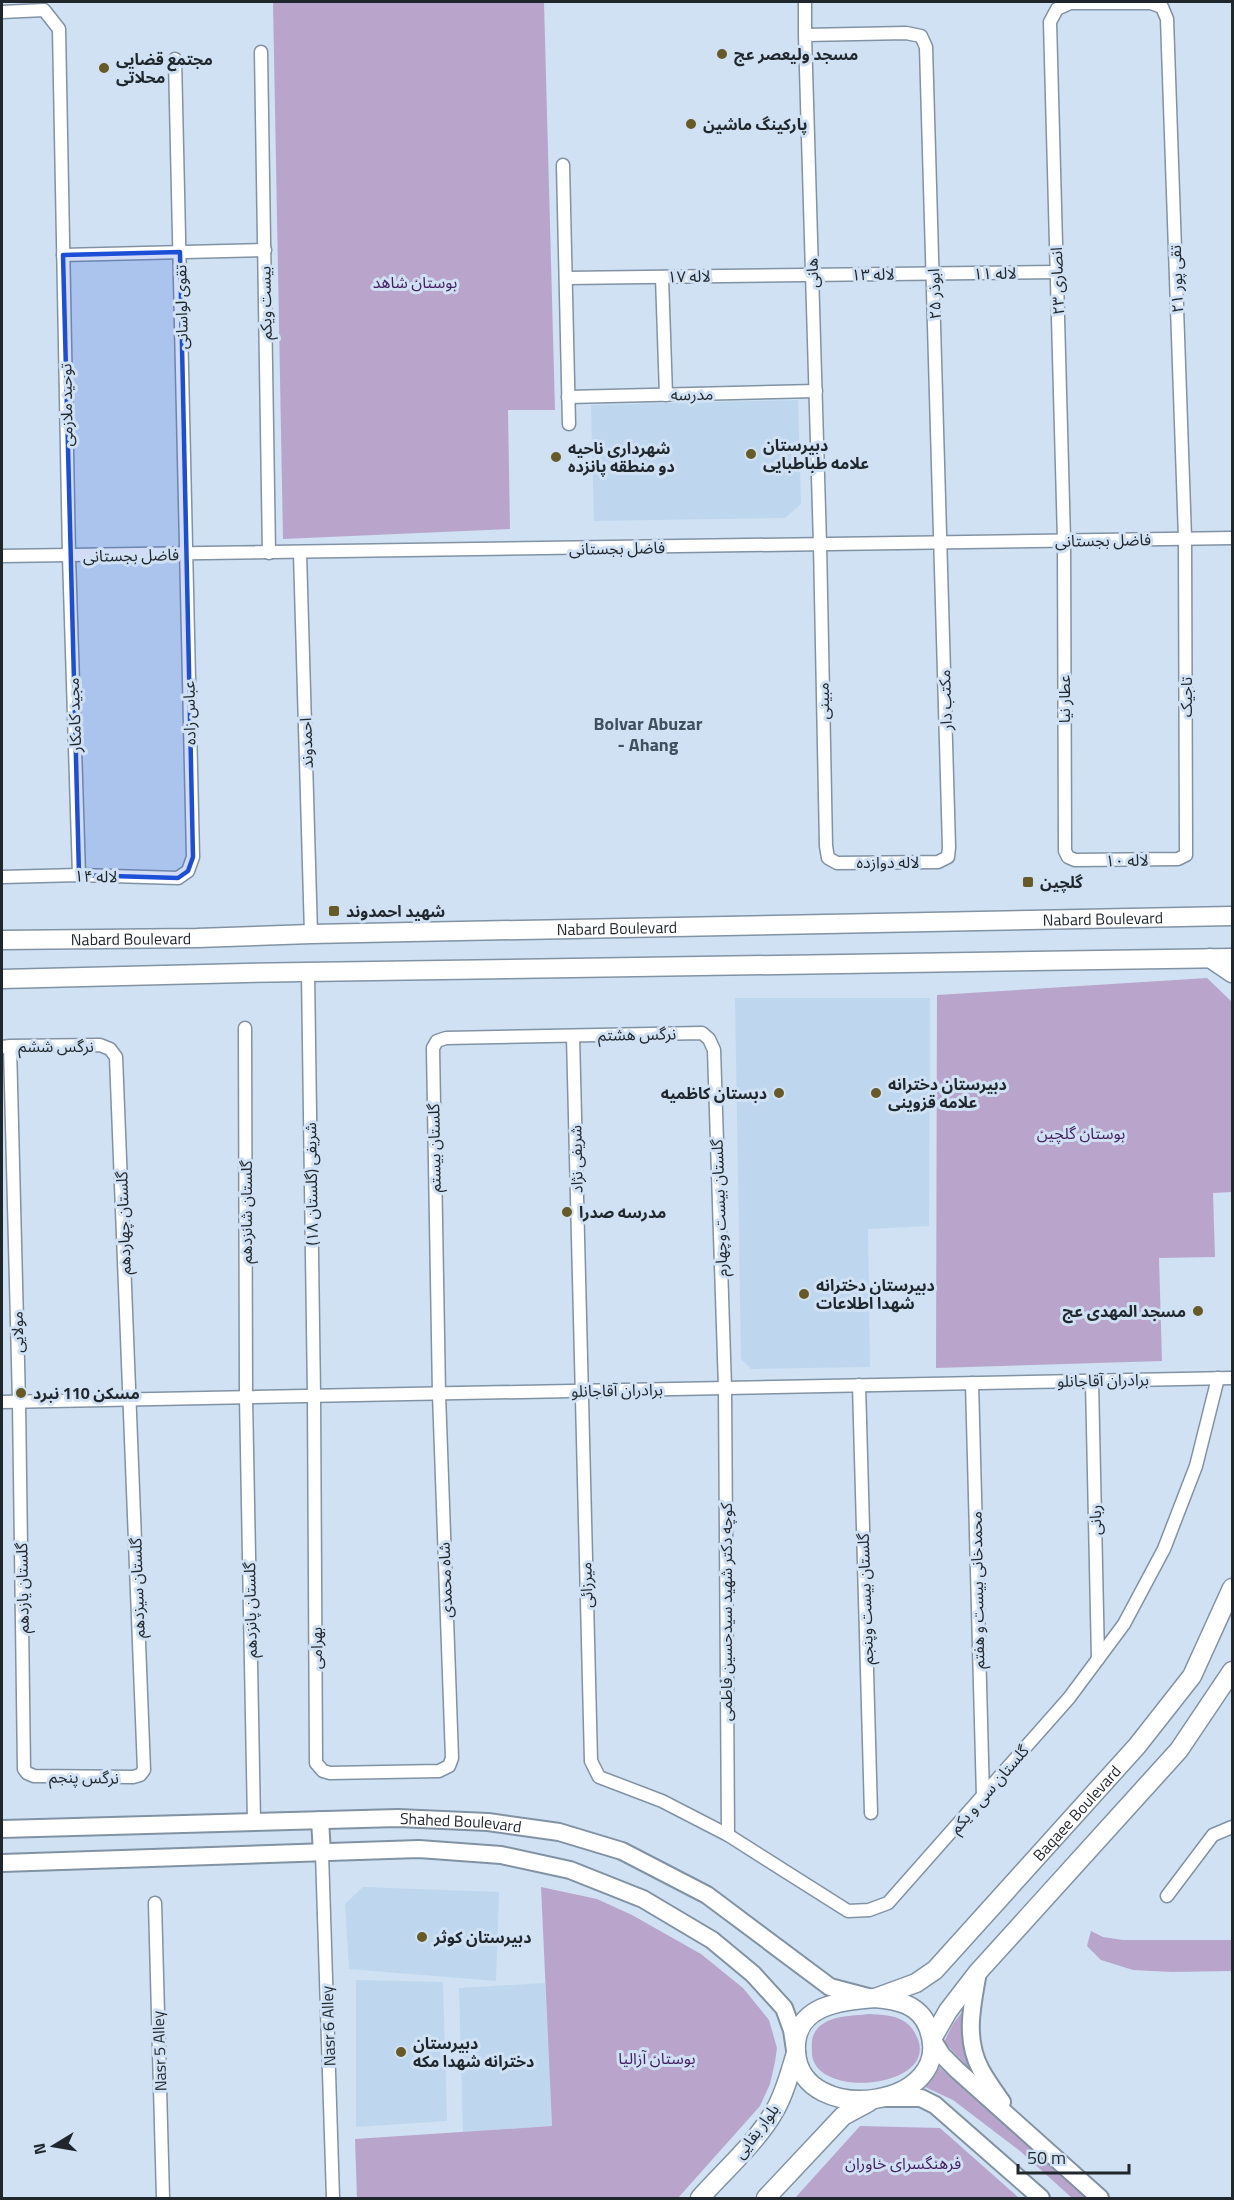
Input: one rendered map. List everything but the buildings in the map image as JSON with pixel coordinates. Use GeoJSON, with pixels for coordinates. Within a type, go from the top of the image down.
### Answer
{"type":"FeatureCollection","features":[{"type":"Feature","properties":{"kind":"main road"},"geometry":{"type":"LineString","coordinates":[[1194,917],[1233,905]]}},
{"type":"Feature","properties":{"kind":"main road","name":"Nabard Boulevard"},"geometry":{"type":"LineString","coordinates":[[2,940],[197,938],[1233,916]]}},
{"type":"Feature","properties":{"kind":"main road"},"geometry":{"type":"LineString","coordinates":[[1210,958],[1233,973]]}},
{"type":"Feature","properties":{"kind":"main road"},"geometry":{"type":"LineString","coordinates":[[2,979],[1233,958]]}},
{"type":"Feature","properties":{"kind":"main road","name":"Baqaee Boulevard"},"geometry":{"type":"LineString","coordinates":[[875,1998],[916,1983],[935,1970],[1137,1746],[1192,1676],[1233,1588]]}},
{"type":"Feature","properties":{"kind":"main road","name":"Baqaee Boulevard"},"geometry":{"type":"LineString","coordinates":[[932,2039],[948,2011],[978,1972],[1179,1749],[1233,1671]]}},
{"type":"Feature","properties":{"kind":"main road","name":"Shahed Boulevard"},"geometry":{"type":"LineString","coordinates":[[2,1828],[398,1818],[488,1822],[559,1832],[622,1851],[707,1895],[830,1987],[875,1998]]}},
{"type":"Feature","properties":{"kind":"main road"},"geometry":{"type":"LineString","coordinates":[[320,1820],[322,1853]]}},
{"type":"Feature","properties":{"kind":"main road","name":"Shahed Boulevard"},"geometry":{"type":"LineString","coordinates":[[2,1863],[419,1849],[501,1855],[570,1870],[643,1899],[712,1940],[753,1974],[784,2008],[792,2030],[796,2053]]}},
{"type":"Feature","properties":{"kind":"main road"},"geometry":{"type":"LineString","coordinates":[[978,1972],[971,2011],[970,2035],[974,2052],[981,2071],[1016,2123]]}},
{"type":"Feature","properties":{"kind":"main road"},"geometry":{"type":"LineString","coordinates":[[1041,2199],[935,2105],[921,2098],[844,2099],[823,2093],[809,2085],[801,2071],[796,2053],[797,2036],[802,2025],[812,2013],[846,2000],[875,1998],[900,2001],[915,2009],[927,2024],[932,2039],[942,2055],[1100,2199]]}},
{"type":"Feature","properties":{"kind":"main road"},"geometry":{"type":"LineString","coordinates":[[766,2199],[843,2116],[877,2098],[906,2088],[920,2079],[931,2059],[932,2039]]}},
{"type":"Feature","properties":{"kind":"main road","name":"بلوار بقایی"},"geometry":{"type":"LineString","coordinates":[[700,2199],[776,2110],[796,2053]]}},
{"type":"Feature","properties":{"kind":"street","name":"هانی"},"geometry":{"type":"LineString","coordinates":[[805,2],[820,544]]}},
{"type":"Feature","properties":{"kind":"street","name":"انصاری ۲۳"},"geometry":{"type":"LineString","coordinates":[[1064,540],[1050,22],[1057,9],[1070,3],[1151,3],[1162,7],[1167,19]]}},
{"type":"Feature","properties":{"kind":"street","name":"توحید ملازمی"},"geometry":{"type":"LineString","coordinates":[[2,12],[44,10],[59,29],[69,556]]}},
{"type":"Feature","properties":{"kind":"street","name":"تقی پور ۲۱"},"geometry":{"type":"LineString","coordinates":[[1167,19],[1185,538]]}},
{"type":"Feature","properties":{"kind":"street","name":"ابوذر ۲۵"},"geometry":{"type":"LineString","coordinates":[[805,35],[906,33],[921,36],[927,46],[940,542]]}},
{"type":"Feature","properties":{"kind":"street","name":"بیست ویکم"},"geometry":{"type":"LineString","coordinates":[[261,52],[269,553]]}},
{"type":"Feature","properties":{"kind":"street","name":"تقوی لواسانی"},"geometry":{"type":"LineString","coordinates":[[175,59],[185,554]]}},
{"type":"Feature","properties":{"kind":"street"},"geometry":{"type":"LineString","coordinates":[[563,165],[569,424]]}},
{"type":"Feature","properties":{"kind":"street"},"geometry":{"type":"LineString","coordinates":[[63,255],[264,250]]}},
{"type":"Feature","properties":{"kind":"street","name":"لاله ۱۱"},"geometry":{"type":"LineString","coordinates":[[934,274],[1057,272]]}},
{"type":"Feature","properties":{"kind":"street","name":"لاله ۱۳"},"geometry":{"type":"LineString","coordinates":[[812,275],[934,274]]}},
{"type":"Feature","properties":{"kind":"street","name":"لاله ۱۷"},"geometry":{"type":"LineString","coordinates":[[566,278],[812,275]]}},
{"type":"Feature","properties":{"kind":"street"},"geometry":{"type":"LineString","coordinates":[[662,277],[666,395]]}},
{"type":"Feature","properties":{"kind":"street","name":"مدرسه"},"geometry":{"type":"LineString","coordinates":[[568,398],[816,391]]}},
{"type":"Feature","properties":{"kind":"street","name":"تاجیک"},"geometry":{"type":"LineString","coordinates":[[1185,538],[1186,855]]}},
{"type":"Feature","properties":{"kind":"street","name":"فاضل بجستانی"},"geometry":{"type":"LineString","coordinates":[[2,556],[1233,538]]}},
{"type":"Feature","properties":{"kind":"street","name":"عطار نیا"},"geometry":{"type":"LineString","coordinates":[[1064,540],[1065,850],[1068,857]]}},
{"type":"Feature","properties":{"kind":"street","name":"مکتب دار"},"geometry":{"type":"LineString","coordinates":[[940,542],[948,857]]}},
{"type":"Feature","properties":{"kind":"street","name":"مبینی"},"geometry":{"type":"LineString","coordinates":[[820,544],[828,858]]}},
{"type":"Feature","properties":{"kind":"street","name":"احمدوند"},"geometry":{"type":"LineString","coordinates":[[300,553],[311,934]]}},
{"type":"Feature","properties":{"kind":"street","name":"عباس زاده"},"geometry":{"type":"LineString","coordinates":[[185,554],[193,857],[188,872]]}},
{"type":"Feature","properties":{"kind":"street","name":"مجید کامکار"},"geometry":{"type":"LineString","coordinates":[[69,556],[79,875]]}},
{"type":"Feature","properties":{"kind":"street","name":"لاله ۱۰"},"geometry":{"type":"LineString","coordinates":[[1068,857],[1075,860],[1178,859],[1186,855]]}},
{"type":"Feature","properties":{"kind":"street","name":"لاله دوازده"},"geometry":{"type":"LineString","coordinates":[[828,858],[837,863],[938,862],[948,857]]}},
{"type":"Feature","properties":{"kind":"street","name":"لاله ۱۴"},"geometry":{"type":"LineString","coordinates":[[2,877],[79,875],[178,878],[188,872]]}},
{"type":"Feature","properties":{"kind":"street","name":"شریفی (گلستان ۱۸)"},"geometry":{"type":"LineString","coordinates":[[308,972],[314,1396]]}},
{"type":"Feature","properties":{"kind":"street","name":"گلستان شانزدهم"},"geometry":{"type":"LineString","coordinates":[[245,1028],[246,1397]]}},
{"type":"Feature","properties":{"kind":"street","name":"نرگس هشتم"},"geometry":{"type":"LineString","coordinates":[[573,1036],[702,1033]]}},
{"type":"Feature","properties":{"kind":"street","name":"گلستان بیست وچهارم"},"geometry":{"type":"LineString","coordinates":[[702,1033],[709,1039],[714,1050],[725,1388]]}},
{"type":"Feature","properties":{"kind":"street","name":"شریفی نژاد"},"geometry":{"type":"LineString","coordinates":[[573,1036],[581,1391]]}},
{"type":"Feature","properties":{"kind":"street","name":"گلستان بیستم"},"geometry":{"type":"LineString","coordinates":[[439,1394],[433,1048],[437,1041],[446,1038],[573,1036]]}},
{"type":"Feature","properties":{"kind":"street","name":"نرگس ششم"},"geometry":{"type":"LineString","coordinates":[[6,1047],[100,1045],[110,1049]]}},
{"type":"Feature","properties":{"kind":"street","name":"مولایی"},"geometry":{"type":"LineString","coordinates":[[6,1047],[19,1402]]}},
{"type":"Feature","properties":{"kind":"street","name":"گلستان چهاردهم"},"geometry":{"type":"LineString","coordinates":[[110,1049],[117,1058],[131,1400]]}},
{"type":"Feature","properties":{"kind":"street","name":"گلستان سی و یکم"},"geometry":{"type":"LineString","coordinates":[[599,1777],[662,1802],[728,1835],[848,1911],[869,1910],[888,1903],[1069,1698],[1124,1624],[1164,1549],[1196,1466],[1218,1378]]}},
{"type":"Feature","properties":{"kind":"street","name":"برادران آقاجانلو"},"geometry":{"type":"LineString","coordinates":[[2,1402],[1233,1378]]}},
{"type":"Feature","properties":{"kind":"street","name":"ربانی"},"geometry":{"type":"LineString","coordinates":[[1092,1381],[1098,1659]]}},
{"type":"Feature","properties":{"kind":"street","name":"محمدخانی بیست و هفتم"},"geometry":{"type":"LineString","coordinates":[[972,1383],[982,1797]]}},
{"type":"Feature","properties":{"kind":"street","name":"گلستان بیست وپنجم"},"geometry":{"type":"LineString","coordinates":[[859,1385],[871,1813]]}},
{"type":"Feature","properties":{"kind":"street","name":"کوچه دکتر شهید سیدحسین فاطمی"},"geometry":{"type":"LineString","coordinates":[[725,1388],[728,1835]]}},
{"type":"Feature","properties":{"kind":"street","name":"میرزائی"},"geometry":{"type":"LineString","coordinates":[[581,1391],[591,1761],[599,1777]]}},
{"type":"Feature","properties":{"kind":"street","name":"شاه محمدی"},"geometry":{"type":"LineString","coordinates":[[439,1394],[452,1746],[449,1766]]}},
{"type":"Feature","properties":{"kind":"street","name":"بهرامی"},"geometry":{"type":"LineString","coordinates":[[314,1396],[316,1763],[323,1771],[330,1773],[439,1771],[449,1766]]}},
{"type":"Feature","properties":{"kind":"street","name":"گلستان پانزدهم"},"geometry":{"type":"LineString","coordinates":[[246,1397],[254,1822]]}},
{"type":"Feature","properties":{"kind":"street","name":"گلستان سیزدهم"},"geometry":{"type":"LineString","coordinates":[[131,1400],[144,1770],[140,1774]]}},
{"type":"Feature","properties":{"kind":"street","name":"گلستان یازدهم"},"geometry":{"type":"LineString","coordinates":[[19,1402],[24,1769],[27,1773]]}},
{"type":"Feature","properties":{"kind":"street","name":"نرگس پنجم"},"geometry":{"type":"LineString","coordinates":[[27,1773],[34,1776],[133,1777],[140,1774]]}},
{"type":"Feature","properties":{"kind":"street"},"geometry":{"type":"LineString","coordinates":[[1167,1896],[1213,1835],[1233,1827]]}},
{"type":"Feature","properties":{"kind":"street","name":"Nasr 6 Alley"},"geometry":{"type":"LineString","coordinates":[[322,1853],[333,2199]]}},
{"type":"Feature","properties":{"kind":"street","name":"Nasr 5 Alley"},"geometry":{"type":"LineString","coordinates":[[155,1903],[163,2199]]}},
{"type":"Feature","properties":{"kind":"highlighted area"},"geometry":{"type":"Polygon","coordinates":[[[180,252],[193,857],[188,871],[178,878],[79,875],[63,255],[180,252]]]}},
{"type":"Feature","properties":{"kind":"shaded area"},"geometry":{"type":"Polygon","coordinates":[[[798,400],[801,504],[785,518],[594,521],[591,405],[798,400]]]}},
{"type":"Feature","properties":{"kind":"shaded area"},"geometry":{"type":"Polygon","coordinates":[[[735,998],[930,998],[929,1226],[868,1229],[870,1367],[751,1369],[741,1359],[735,998]]]}},
{"type":"Feature","properties":{"kind":"shaded area","name":"دبیرستان کوثر"},"geometry":{"type":"Polygon","coordinates":[[[363,1887],[499,1892],[496,1981],[349,1969],[345,1904],[363,1887]]]}},
{"type":"Feature","properties":{"kind":"shaded area","name":"دبیرستان دخترانه شهدا مکه"},"geometry":{"type":"Polygon","coordinates":[[[356,1980],[443,1982],[447,2121],[356,2127],[356,1980]]]}},
{"type":"Feature","properties":{"kind":"shaded area"},"geometry":{"type":"Polygon","coordinates":[[[545,1983],[552,2126],[463,2132],[459,1988],[545,1983]]]}},
{"type":"Feature","properties":{"kind":"green space","name":"بوستان شاهد"},"geometry":{"type":"Polygon","coordinates":[[[273,2],[544,2],[555,410],[508,410],[510,529],[283,539],[273,2]]]}},
{"type":"Feature","properties":{"kind":"green space","name":"بوستان گلچین"},"geometry":{"type":"Polygon","coordinates":[[[1207,978],[1232,1002],[1232,1192],[1213,1193],[1215,1257],[1159,1258],[1162,1361],[936,1368],[937,995],[1207,978]]]}},
{"type":"Feature","properties":{"kind":"green space","name":"بوستان آزالیا"},"geometry":{"type":"Polygon","coordinates":[[[541,1887],[597,1899],[632,1915],[701,1954],[743,1988],[769,2020],[777,2048],[770,2084],[760,2106],[678,2198],[357,2198],[355,2139],[552,2126],[541,1887]]]}},
{"type":"Feature","properties":{"kind":"green space"},"geometry":{"type":"Polygon","coordinates":[[[1091,1931],[1103,1937],[1123,1940],[1232,1940],[1232,1971],[1133,1970],[1101,1960],[1087,1946],[1091,1931]]]}},
{"type":"Feature","properties":{"kind":"green space"},"geometry":{"type":"Polygon","coordinates":[[[965,2008],[964,2038],[970,2069],[944,2042],[953,2024],[965,2008]]]}},
{"type":"Feature","properties":{"kind":"green space"},"geometry":{"type":"Polygon","coordinates":[[[870,2014],[897,2018],[912,2029],[916,2035],[920,2053],[912,2067],[897,2076],[876,2082],[855,2083],[835,2079],[819,2069],[812,2055],[812,2038],[817,2029],[837,2018],[870,2014]]]}},
{"type":"Feature","properties":{"kind":"green space"},"geometry":{"type":"Polygon","coordinates":[[[937,2065],[1086,2198],[1072,2198],[1020,2151],[953,2100],[923,2086],[934,2074],[937,2065]]]}},
{"type":"Feature","properties":{"kind":"green space","name":"فرهنگسرای خاوران"},"geometry":{"type":"Polygon","coordinates":[[[860,2126],[940,2128],[1019,2198],[795,2198],[860,2126]]]}},
{"type":"Feature","properties":{"kind":"place","name":"مسجد ولیعصر عج"},"geometry":{"type":"Point","coordinates":[722,54]}},
{"type":"Feature","properties":{"kind":"place","name":"مجتمع قضایی محلاتی"},"geometry":{"type":"Point","coordinates":[104,68]}},
{"type":"Feature","properties":{"kind":"place","name":"پارکینگ ماشین"},"geometry":{"type":"Point","coordinates":[691,124]}},
{"type":"Feature","properties":{"kind":"place","name":"دبیرستان علامه طباطبایی"},"geometry":{"type":"Point","coordinates":[751,454]}},
{"type":"Feature","properties":{"kind":"place","name":"شهرداری ناحیه دو منطقه پانزده"},"geometry":{"type":"Point","coordinates":[556,457]}},
{"type":"Feature","properties":{"kind":"place","name":"گلچین"},"geometry":{"type":"Point","coordinates":[1028,882]}},
{"type":"Feature","properties":{"kind":"place","name":"شهید احمدوند"},"geometry":{"type":"Point","coordinates":[334,911]}},
{"type":"Feature","properties":{"kind":"place","name":"دبستان کاظمیه"},"geometry":{"type":"Point","coordinates":[779,1093]}},
{"type":"Feature","properties":{"kind":"place","name":"دبیرستان دخترانه علامه قزوینی"},"geometry":{"type":"Point","coordinates":[876,1093]}},
{"type":"Feature","properties":{"kind":"place","name":"مدرسه صدرا"},"geometry":{"type":"Point","coordinates":[567,1212]}},
{"type":"Feature","properties":{"kind":"place","name":"دبیرستان دخترانه شهدا اطلاعات"},"geometry":{"type":"Point","coordinates":[804,1294]}},
{"type":"Feature","properties":{"kind":"place","name":"مسجد المهدی عج"},"geometry":{"type":"Point","coordinates":[1198,1311]}},
{"type":"Feature","properties":{"kind":"place","name":"مسکن 110 نبرد"},"geometry":{"type":"Point","coordinates":[21,1393]}},
{"type":"Feature","properties":{"kind":"place","name":"دبیرستان کوثر"},"geometry":{"type":"Point","coordinates":[422,1937]}},
{"type":"Feature","properties":{"kind":"place","name":"دبیرستان دخترانه شهدا مکه"},"geometry":{"type":"Point","coordinates":[401,2052]}},
{"type":"Feature","properties":{"kind":"district","name":"Bolvar Abuzar - Ahang"},"geometry":{"type":"Point","coordinates":[648,734]}}]}
